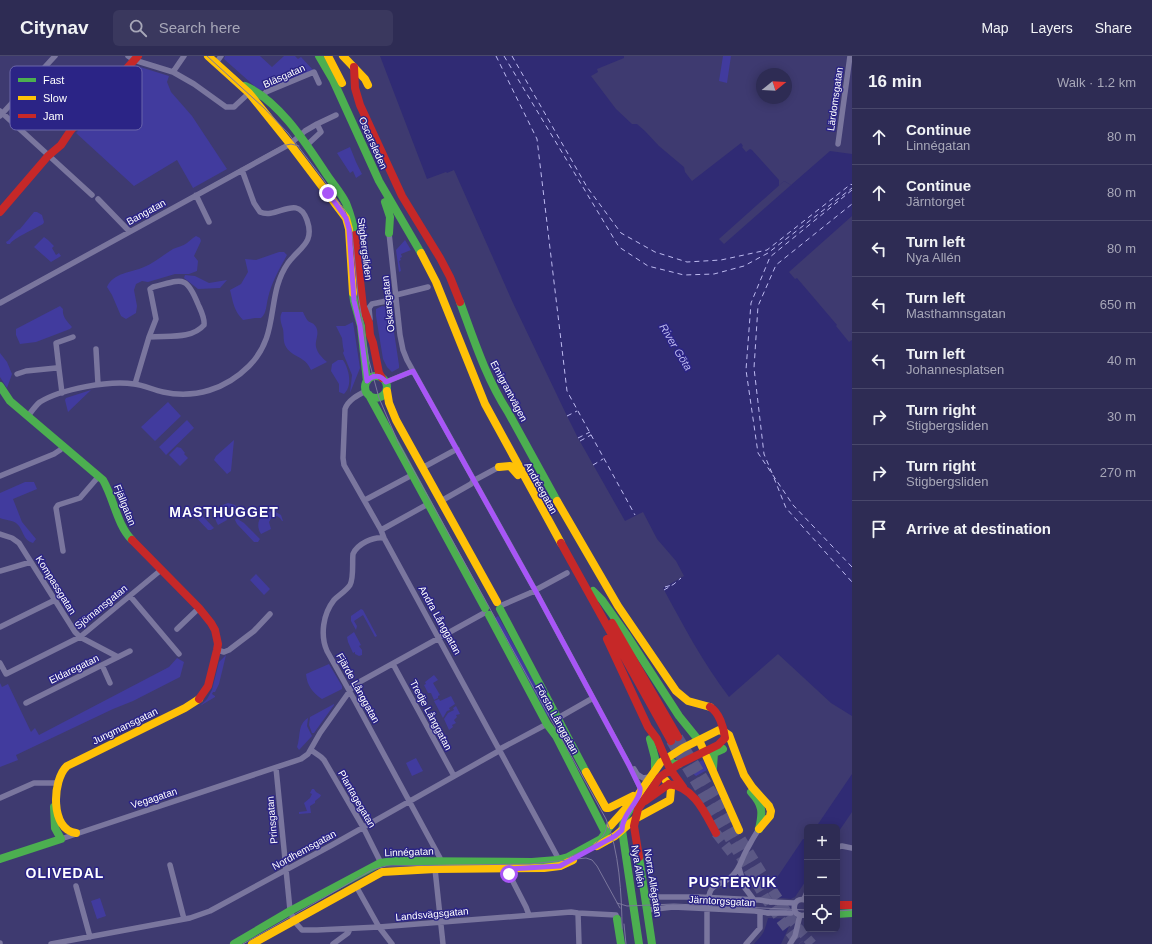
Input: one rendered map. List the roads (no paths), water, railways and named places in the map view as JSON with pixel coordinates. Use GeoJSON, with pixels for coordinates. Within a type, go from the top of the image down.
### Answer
{"type":"FeatureCollection","features":[{"type":"Feature","properties":{"kind":"main road"},"geometry":{"type":"LineString","coordinates":[[208,56],[218,59],[239,84]]}},
{"type":"Feature","properties":{"kind":"main road"},"geometry":{"type":"LineString","coordinates":[[314,56],[325,71],[334,90],[341,98]]}},
{"type":"Feature","properties":{"kind":"main road","name":"Oscarsleden"},"geometry":{"type":"LineString","coordinates":[[320,56],[333,80],[379,181],[414,234]]}},
{"type":"Feature","properties":{"kind":"main road","name":"Oscarsleden"},"geometry":{"type":"LineString","coordinates":[[329,56],[389,186],[414,234]]}},
{"type":"Feature","properties":{"kind":"main road"},"geometry":{"type":"LineString","coordinates":[[343,56],[365,79],[368,85]]}},
{"type":"Feature","properties":{"kind":"main road"},"geometry":{"type":"LineString","coordinates":[[125,66],[133,57]]}},
{"type":"Feature","properties":{"kind":"main road","name":"Emigrantvägen"},"geometry":{"type":"LineString","coordinates":[[354,67],[355,88],[360,105],[402,196],[450,277],[487,374],[499,398],[566,518],[618,606],[680,695],[688,701],[712,708],[717,714],[739,775],[760,803],[762,810],[759,829]]}},
{"type":"Feature","properties":{"kind":"main road","name":"Stigbergsliden"},"geometry":{"type":"LineString","coordinates":[[239,84],[290,144],[346,218],[349,229],[354,301],[360,326],[368,393]]}},
{"type":"Feature","properties":{"kind":"main road","name":"Stigbergsliden"},"geometry":{"type":"LineString","coordinates":[[239,84],[252,89],[280,112],[307,145],[349,209],[354,231],[363,308],[367,318],[379,373],[384,380],[388,402],[396,420]]}},
{"type":"Feature","properties":{"kind":"main road"},"geometry":{"type":"LineString","coordinates":[[1,210],[48,156],[50,150],[67,132],[71,130]]}},
{"type":"Feature","properties":{"kind":"main road"},"geometry":{"type":"LineString","coordinates":[[379,181],[382,197],[389,211],[391,220],[390,233]]}},
{"type":"Feature","properties":{"kind":"main road","name":"Andréegatan"},"geometry":{"type":"LineString","coordinates":[[414,234],[428,252],[445,287],[489,400],[674,739],[601,618],[503,439],[480,394],[436,282],[414,234]]}},
{"type":"Feature","properties":{"kind":"main road"},"geometry":{"type":"LineString","coordinates":[[367,381],[375,376],[384,380]]}},
{"type":"Feature","properties":{"kind":"main road","name":"Fjällgatan"},"geometry":{"type":"LineString","coordinates":[[0,386],[10,401],[99,476],[109,489],[128,536],[199,608],[214,628],[217,639],[217,650],[207,689]]}},
{"type":"Feature","properties":{"kind":"main road"},"geometry":{"type":"LineString","coordinates":[[368,393],[379,398],[387,391]]}},
{"type":"Feature","properties":{"kind":"main road","name":"Första Långgatan"},"geometry":{"type":"LineString","coordinates":[[368,393],[547,724],[556,736],[605,832]]}},
{"type":"Feature","properties":{"kind":"main road","name":"Första Långgatan"},"geometry":{"type":"LineString","coordinates":[[396,420],[499,606],[602,802],[606,808],[609,808],[639,793]]}},
{"type":"Feature","properties":{"kind":"main road"},"geometry":{"type":"LineString","coordinates":[[498,467],[506,457],[503,439]]}},
{"type":"Feature","properties":{"kind":"main road"},"geometry":{"type":"LineString","coordinates":[[498,467],[510,466],[526,480]]}},
{"type":"Feature","properties":{"kind":"main road"},"geometry":{"type":"LineString","coordinates":[[593,591],[602,600],[626,634],[679,716],[699,740],[725,802],[739,830]]}},
{"type":"Feature","properties":{"kind":"main road"},"geometry":{"type":"LineString","coordinates":[[493,601],[499,606],[496,615],[487,612],[489,602],[493,601]]}},
{"type":"Feature","properties":{"kind":"main road"},"geometry":{"type":"LineString","coordinates":[[601,618],[608,644],[648,727],[657,739],[670,769],[701,808],[716,833]]}},
{"type":"Feature","properties":{"kind":"main road","name":"Jungmansgatan"},"geometry":{"type":"LineString","coordinates":[[42,845],[49,836],[56,818],[54,803],[57,783],[59,774],[65,768],[185,708],[197,701],[207,689]]}},
{"type":"Feature","properties":{"kind":"main road"},"geometry":{"type":"LineString","coordinates":[[648,727],[655,758],[653,773]]}},
{"type":"Feature","properties":{"kind":"main road"},"geometry":{"type":"LineString","coordinates":[[559,863],[601,839],[617,816],[639,793],[665,759],[699,740],[723,732]]}},
{"type":"Feature","properties":{"kind":"main road"},"geometry":{"type":"LineString","coordinates":[[634,822],[636,812],[640,805],[660,777],[679,764],[718,745],[723,732]]}},
{"type":"Feature","properties":{"kind":"main road","name":"Emigrantvägen"},"geometry":{"type":"LineString","coordinates":[[723,732],[730,735],[737,760],[745,777],[769,805],[770,813],[768,819],[759,829]]}},
{"type":"Feature","properties":{"kind":"main road"},"geometry":{"type":"LineString","coordinates":[[713,748],[722,749],[730,753]]}},
{"type":"Feature","properties":{"kind":"main road"},"geometry":{"type":"LineString","coordinates":[[712,770],[714,753],[722,749]]}},
{"type":"Feature","properties":{"kind":"main road"},"geometry":{"type":"LineString","coordinates":[[665,759],[675,764],[679,764]]}},
{"type":"Feature","properties":{"kind":"main road"},"geometry":{"type":"LineString","coordinates":[[559,863],[612,838],[634,822],[670,800],[671,789],[669,784],[653,773]]}},
{"type":"Feature","properties":{"kind":"main road"},"geometry":{"type":"LineString","coordinates":[[640,805],[669,784],[683,787]]}},
{"type":"Feature","properties":{"kind":"main road","name":"Nya Allén"},"geometry":{"type":"LineString","coordinates":[[639,793],[637,800],[628,810],[622,830],[639,944]]}},
{"type":"Feature","properties":{"kind":"main road"},"geometry":{"type":"LineString","coordinates":[[56,818],[68,831],[76,833]]}},
{"type":"Feature","properties":{"kind":"main road"},"geometry":{"type":"LineString","coordinates":[[56,818],[56,832],[60,839]]}},
{"type":"Feature","properties":{"kind":"main road","name":"Norra Allégatan"},"geometry":{"type":"LineString","coordinates":[[634,822],[652,944]]}},
{"type":"Feature","properties":{"kind":"main road","name":"Vegagatan"},"geometry":{"type":"LineString","coordinates":[[0,859],[60,839]]}},
{"type":"Feature","properties":{"kind":"main road","name":"Linnégatan"},"geometry":{"type":"LineString","coordinates":[[252,944],[292,917],[381,862],[440,861],[559,863]]}},
{"type":"Feature","properties":{"kind":"main road","name":"Linnégatan"},"geometry":{"type":"LineString","coordinates":[[234,944],[356,886],[382,872],[509,869],[559,863]]}},
{"type":"Feature","properties":{"kind":"main road"},"geometry":{"type":"LineString","coordinates":[[840,905],[852,905]]}},
{"type":"Feature","properties":{"kind":"main road"},"geometry":{"type":"LineString","coordinates":[[840,914],[852,913]]}},
{"type":"Feature","properties":{"kind":"main road"},"geometry":{"type":"LineString","coordinates":[[617,917],[621,944]]}},
{"type":"Feature","properties":{"kind":"street"},"geometry":{"type":"LineString","coordinates":[[46,66],[55,56]]}},
{"type":"Feature","properties":{"kind":"street"},"geometry":{"type":"LineString","coordinates":[[173,72],[184,56]]}},
{"type":"Feature","properties":{"kind":"street","name":"Lärdomsgatan"},"geometry":{"type":"LineString","coordinates":[[838,144],[850,56]]}},
{"type":"Feature","properties":{"kind":"street"},"geometry":{"type":"LineString","coordinates":[[133,57],[173,72],[228,107],[236,105],[248,93]]}},
{"type":"Feature","properties":{"kind":"street","name":"Bläsgatan"},"geometry":{"type":"LineString","coordinates":[[262,97],[266,92],[314,72],[319,83]]}},
{"type":"Feature","properties":{"kind":"street"},"geometry":{"type":"LineString","coordinates":[[10,104],[1,114],[10,122]]}},
{"type":"Feature","properties":{"kind":"street","name":"Bangatan"},"geometry":{"type":"LineString","coordinates":[[0,303],[290,144],[317,124],[336,115]]}},
{"type":"Feature","properties":{"kind":"street"},"geometry":{"type":"LineString","coordinates":[[307,145],[321,132],[317,124]]}},
{"type":"Feature","properties":{"kind":"street"},"geometry":{"type":"LineString","coordinates":[[19,130],[92,195]]}},
{"type":"Feature","properties":{"kind":"street"},"geometry":{"type":"LineString","coordinates":[[28,416],[40,403],[62,394],[98,384],[135,384],[162,392],[183,394],[203,392],[224,385],[240,374],[254,361],[265,344],[271,323],[274,300],[279,281],[291,260],[307,243],[309,229],[305,214],[296,208],[289,207],[269,214],[260,212],[256,206],[242,170]]}},
{"type":"Feature","properties":{"kind":"street"},"geometry":{"type":"LineString","coordinates":[[196,195],[209,222]]}},
{"type":"Feature","properties":{"kind":"street"},"geometry":{"type":"LineString","coordinates":[[98,199],[130,231]]}},
{"type":"Feature","properties":{"kind":"street","name":"Oskarsgatan"},"geometry":{"type":"LineString","coordinates":[[390,233],[402,344],[407,360],[535,590],[629,765],[639,785],[639,793]]}},
{"type":"Feature","properties":{"kind":"street"},"geometry":{"type":"LineString","coordinates":[[135,384],[149,337],[156,319],[150,290],[151,288],[180,281],[188,284],[201,311],[204,319],[204,325],[189,335],[149,337]]}},
{"type":"Feature","properties":{"kind":"street"},"geometry":{"type":"LineString","coordinates":[[396,297],[428,287]]}},
{"type":"Feature","properties":{"kind":"street","name":"Stigbergsliden"},"geometry":{"type":"LineString","coordinates":[[373,343],[369,308],[375,302],[396,297]]}},
{"type":"Feature","properties":{"kind":"street"},"geometry":{"type":"LineString","coordinates":[[62,394],[56,343],[73,337]]}},
{"type":"Feature","properties":{"kind":"street"},"geometry":{"type":"LineString","coordinates":[[96,349],[98,384]]}},
{"type":"Feature","properties":{"kind":"street"},"geometry":{"type":"LineString","coordinates":[[17,374],[33,370],[58,369]]}},
{"type":"Feature","properties":{"kind":"street"},"geometry":{"type":"LineString","coordinates":[[384,380],[413,371]]}},
{"type":"Feature","properties":{"kind":"street","name":"Andra Långgatan"},"geometry":{"type":"LineString","coordinates":[[368,393],[358,394],[347,404],[345,410],[344,465],[365,500],[384,538],[500,749],[557,856],[559,863]]}},
{"type":"Feature","properties":{"kind":"street"},"geometry":{"type":"LineString","coordinates":[[0,476],[54,454],[64,446]]}},
{"type":"Feature","properties":{"kind":"street"},"geometry":{"type":"LineString","coordinates":[[422,468],[457,449]]}},
{"type":"Feature","properties":{"kind":"street"},"geometry":{"type":"LineString","coordinates":[[441,501],[498,467]]}},
{"type":"Feature","properties":{"kind":"street"},"geometry":{"type":"LineString","coordinates":[[365,500],[412,475]]}},
{"type":"Feature","properties":{"kind":"street"},"geometry":{"type":"LineString","coordinates":[[63,551],[56,512],[57,506],[80,498],[99,476]]}},
{"type":"Feature","properties":{"kind":"street"},"geometry":{"type":"LineString","coordinates":[[381,530],[428,504]]}},
{"type":"Feature","properties":{"kind":"street","name":"Kompassgatan"},"geometry":{"type":"LineString","coordinates":[[0,534],[16,540],[75,632],[80,637],[118,657]]}},
{"type":"Feature","properties":{"kind":"street","name":"Fjärde Långgatan"},"geometry":{"type":"LineString","coordinates":[[384,538],[376,538],[360,546],[354,551],[350,584],[331,605],[324,618],[324,639],[326,648],[440,861]]}},
{"type":"Feature","properties":{"kind":"street"},"geometry":{"type":"LineString","coordinates":[[0,571],[31,562]]}},
{"type":"Feature","properties":{"kind":"street","name":"Sjömansgatan"},"geometry":{"type":"LineString","coordinates":[[0,663],[6,674],[80,637],[162,570]]}},
{"type":"Feature","properties":{"kind":"street"},"geometry":{"type":"LineString","coordinates":[[499,606],[505,605],[567,574]]}},
{"type":"Feature","properties":{"kind":"street"},"geometry":{"type":"LineString","coordinates":[[130,596],[179,654]]}},
{"type":"Feature","properties":{"kind":"street"},"geometry":{"type":"LineString","coordinates":[[0,627],[55,600]]}},
{"type":"Feature","properties":{"kind":"street"},"geometry":{"type":"LineString","coordinates":[[177,629],[199,608]]}},
{"type":"Feature","properties":{"kind":"street"},"geometry":{"type":"LineString","coordinates":[[311,750],[320,733],[350,691],[357,684],[487,612]]}},
{"type":"Feature","properties":{"kind":"street"},"geometry":{"type":"LineString","coordinates":[[217,650],[224,652],[229,650],[254,631],[270,614]]}},
{"type":"Feature","properties":{"kind":"street","name":"Eldaregatan"},"geometry":{"type":"LineString","coordinates":[[26,703],[130,651]]}},
{"type":"Feature","properties":{"kind":"street","name":"Tredje Långgatan"},"geometry":{"type":"LineString","coordinates":[[393,664],[454,776]]}},
{"type":"Feature","properties":{"kind":"street"},"geometry":{"type":"LineString","coordinates":[[102,665],[110,683]]}},
{"type":"Feature","properties":{"kind":"street"},"geometry":{"type":"LineString","coordinates":[[558,718],[593,698]]}},
{"type":"Feature","properties":{"kind":"street","name":"Nordhemsgatan"},"geometry":{"type":"LineString","coordinates":[[51,944],[184,919],[210,911],[547,724]]}},
{"type":"Feature","properties":{"kind":"street","name":"Vegagatan"},"geometry":{"type":"LineString","coordinates":[[60,839],[276,768],[301,759],[311,750]]}},
{"type":"Feature","properties":{"kind":"street","name":"Plantagegatan"},"geometry":{"type":"LineString","coordinates":[[311,750],[324,760],[363,827],[381,862]]}},
{"type":"Feature","properties":{"kind":"street"},"geometry":{"type":"LineString","coordinates":[[629,765],[643,778],[653,773]]}},
{"type":"Feature","properties":{"kind":"street","name":"Prinsgatan"},"geometry":{"type":"LineString","coordinates":[[276,768],[292,917]]}},
{"type":"Feature","properties":{"kind":"street"},"geometry":{"type":"LineString","coordinates":[[0,798],[34,783],[57,783]]}},
{"type":"Feature","properties":{"kind":"street"},"geometry":{"type":"LineString","coordinates":[[709,898],[709,893],[714,886],[732,876],[739,868],[744,853],[759,829]]}},
{"type":"Feature","properties":{"kind":"street"},"geometry":{"type":"LineString","coordinates":[[840,846],[852,848]]}},
{"type":"Feature","properties":{"kind":"street"},"geometry":{"type":"LineString","coordinates":[[170,865],[184,919]]}},
{"type":"Feature","properties":{"kind":"street"},"geometry":{"type":"LineString","coordinates":[[739,868],[745,888],[754,900]]}},
{"type":"Feature","properties":{"kind":"street"},"geometry":{"type":"LineString","coordinates":[[509,869],[509,874],[529,915]]}},
{"type":"Feature","properties":{"kind":"street"},"geometry":{"type":"LineString","coordinates":[[435,870],[443,944]]}},
{"type":"Feature","properties":{"kind":"street"},"geometry":{"type":"LineString","coordinates":[[76,886],[90,937]]}},
{"type":"Feature","properties":{"kind":"street"},"geometry":{"type":"LineString","coordinates":[[356,886],[379,927],[392,944]]}},
{"type":"Feature","properties":{"kind":"street","name":"Järntorgsgatan"},"geometry":{"type":"LineString","coordinates":[[645,897],[709,898],[795,903]]}},
{"type":"Feature","properties":{"kind":"street"},"geometry":{"type":"LineString","coordinates":[[790,944],[795,936],[795,903],[799,900],[804,900]]}},
{"type":"Feature","properties":{"kind":"street","name":"Järntorgsgatan"},"geometry":{"type":"LineString","coordinates":[[647,910],[673,907],[804,914]]}},
{"type":"Feature","properties":{"kind":"street"},"geometry":{"type":"LineString","coordinates":[[707,909],[707,944]]}},
{"type":"Feature","properties":{"kind":"street","name":"Landsvägsgatan"},"geometry":{"type":"LineString","coordinates":[[292,917],[300,929],[304,930],[379,927],[571,912],[617,917]]}},
{"type":"Feature","properties":{"kind":"street"},"geometry":{"type":"LineString","coordinates":[[746,944],[760,928],[760,912]]}},
{"type":"Feature","properties":{"kind":"street"},"geometry":{"type":"LineString","coordinates":[[578,913],[579,944]]}},
{"type":"Feature","properties":{"kind":"street"},"geometry":{"type":"LineString","coordinates":[[333,944],[348,933],[350,928]]}},
{"type":"Feature","properties":{"kind":"water","name":"River Göta"},"geometry":{"type":"Polygon","coordinates":[[[380,56],[624,56],[624,58],[597,69],[598,72],[591,76],[616,109],[632,124],[637,124],[659,146],[684,167],[685,172],[692,181],[741,143],[746,152],[750,149],[752,150],[779,180],[779,186],[784,181],[791,185],[830,151],[852,154],[852,216],[789,272],[795,279],[797,278],[837,325],[836,326],[849,342],[852,340],[852,716],[831,703],[778,654],[729,697],[694,644],[663,588],[684,576],[676,561],[657,539],[643,512],[625,521],[567,416],[513,303],[454,170],[427,179],[380,56]]]}},
{"type":"Feature","properties":{"kind":"water"},"geometry":{"type":"Polygon","coordinates":[[[852,774],[852,812],[840,830],[840,824],[818,824],[852,774]]]}},
{"type":"Feature","properties":{"kind":"water"},"geometry":{"type":"Polygon","coordinates":[[[804,839],[804,884],[795,897],[788,929],[781,944],[754,944],[762,935],[766,926],[772,897],[776,886],[774,882],[804,839]]]}},
{"type":"Feature","properties":{"kind":"tunnel"},"geometry":{"type":"LineString","coordinates":[[678,737],[771,888],[794,923],[812,944]]}},
{"type":"Feature","properties":{"kind":"tunnel"},"geometry":{"type":"LineString","coordinates":[[671,741],[764,896],[799,944]]}},
{"type":"Feature","properties":{"kind":"tunnel"},"geometry":{"type":"LineString","coordinates":[[716,833],[734,856]]}},
{"type":"Feature","properties":{"kind":"tram line"},"geometry":{"type":"LineString","coordinates":[[207,56],[264,108],[288,133],[345,211],[352,232],[358,295],[369,361],[379,398],[398,442],[606,819],[617,858],[622,929]]}},
{"type":"Feature","properties":{"kind":"tram line"},"geometry":{"type":"LineString","coordinates":[[0,302],[282,146],[291,144],[299,146]]}},
{"type":"Feature","properties":{"kind":"tram line"},"geometry":{"type":"LineString","coordinates":[[568,858],[587,849],[599,841],[606,830],[607,823]]}},
{"type":"Feature","properties":{"kind":"tram line"},"geometry":{"type":"LineString","coordinates":[[243,944],[372,870],[386,866],[530,864],[586,858],[592,860],[597,866],[620,908]]}},
{"type":"Feature","properties":{"kind":"tram line"},"geometry":{"type":"LineString","coordinates":[[617,903],[627,906],[674,904],[804,910]]}},
{"type":"Feature","properties":{"kind":"tram line"},"geometry":{"type":"LineString","coordinates":[[840,911],[852,910]]}},
{"type":"Feature","properties":{"kind":"tram line"},"geometry":{"type":"LineString","coordinates":[[624,924],[626,944]]}},
{"type":"Feature","properties":{"kind":"district","name":"MASTHUGGET"},"geometry":{"type":"Point","coordinates":[224,512]}},
{"type":"Feature","properties":{"kind":"district","name":"OLIVEDAL"},"geometry":{"type":"Point","coordinates":[65,873]}},
{"type":"Feature","properties":{"kind":"district","name":"PUSTERVIK"},"geometry":{"type":"Point","coordinates":[733,882]}}]}
